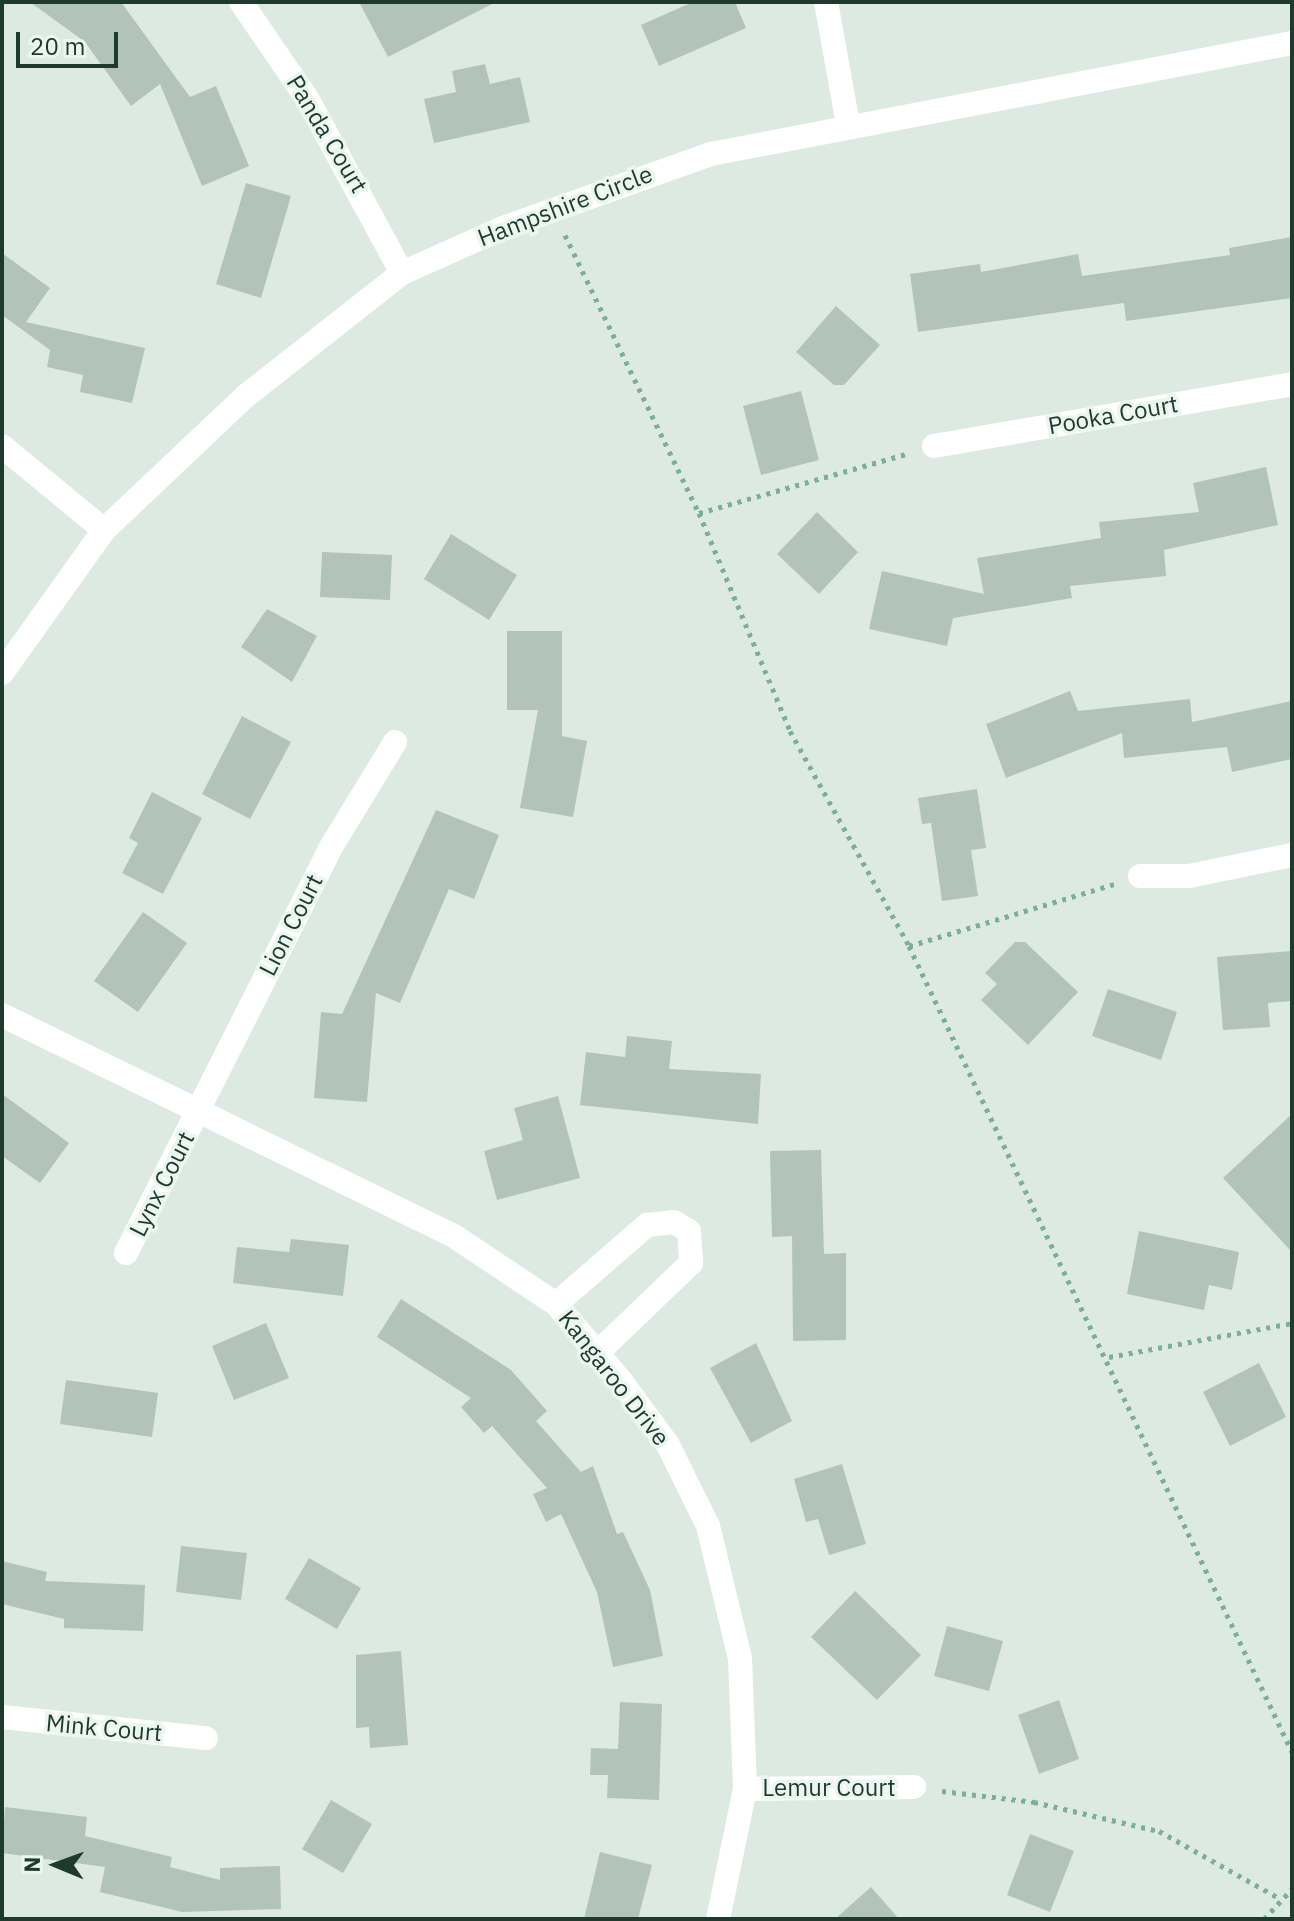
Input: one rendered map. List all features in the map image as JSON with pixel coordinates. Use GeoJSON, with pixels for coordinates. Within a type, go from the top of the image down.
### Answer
{"type":"FeatureCollection","features":[{"type":"Feature","properties":{"kind":"street","name":"Panda Court"},"geometry":{"type":"LineString","coordinates":[[241,2],[315,113],[402,273]]}},
{"type":"Feature","properties":{"kind":"street"},"geometry":{"type":"LineString","coordinates":[[826,2],[848,124]]}},
{"type":"Feature","properties":{"kind":"street","name":"Hampshire Circle"},"geometry":{"type":"LineString","coordinates":[[2,673],[104,530],[247,395],[402,273],[553,209],[711,154],[848,124],[1292,43]]}},
{"type":"Feature","properties":{"kind":"street","name":"Pooka Court"},"geometry":{"type":"LineString","coordinates":[[934,446],[1292,384]]}},
{"type":"Feature","properties":{"kind":"street"},"geometry":{"type":"LineString","coordinates":[[2,446],[104,530]]}},
{"type":"Feature","properties":{"kind":"street","name":"Lion Court"},"geometry":{"type":"LineString","coordinates":[[197,1115],[331,847],[395,742]]}},
{"type":"Feature","properties":{"kind":"street"},"geometry":{"type":"LineString","coordinates":[[1140,876],[1189,876],[1292,855]]}},
{"type":"Feature","properties":{"kind":"street","name":"Kangaroo Drive"},"geometry":{"type":"LineString","coordinates":[[2,1015],[197,1115],[399,1206],[556,1304],[597,1353],[668,1445],[719,1559],[744,1686],[745,1789],[718,1919]]}},
{"type":"Feature","properties":{"kind":"street","name":"Lynx Court"},"geometry":{"type":"LineString","coordinates":[[126,1253],[197,1115]]}},
{"type":"Feature","properties":{"kind":"street"},"geometry":{"type":"LineString","coordinates":[[556,1304],[647,1225],[674,1222],[689,1231],[691,1263],[597,1353]]}},
{"type":"Feature","properties":{"kind":"street","name":"Mink Court"},"geometry":{"type":"LineString","coordinates":[[2,1717],[206,1738]]}},
{"type":"Feature","properties":{"kind":"street","name":"Lemur Court"},"geometry":{"type":"LineString","coordinates":[[745,1789],[914,1787]]}},
{"type":"Feature","properties":{"kind":"path"},"geometry":{"type":"LineString","coordinates":[[553,209],[699,513],[790,731],[909,946],[1109,1357],[1292,1752]]}},
{"type":"Feature","properties":{"kind":"path"},"geometry":{"type":"LineString","coordinates":[[699,513],[934,446]]}},
{"type":"Feature","properties":{"kind":"path"},"geometry":{"type":"LineString","coordinates":[[909,946],[1140,876]]}},
{"type":"Feature","properties":{"kind":"path"},"geometry":{"type":"LineString","coordinates":[[1109,1357],[1292,1323]]}},
{"type":"Feature","properties":{"kind":"path"},"geometry":{"type":"LineString","coordinates":[[914,1787],[1034,1802],[1159,1831],[1279,1898]]}},
{"type":"Feature","properties":{"kind":"path"},"geometry":{"type":"LineString","coordinates":[[1264,1919],[1279,1898],[1292,1889]]}},
{"type":"Feature","properties":{"kind":"building"},"geometry":{"type":"Polygon","coordinates":[[[30,2],[121,2],[190,97],[216,86],[249,166],[202,186],[160,84],[131,106],[85,42],[30,2]]]}},
{"type":"Feature","properties":{"kind":"building"},"geometry":{"type":"Polygon","coordinates":[[[359,2],[496,2],[388,57],[359,2]]]}},
{"type":"Feature","properties":{"kind":"building"},"geometry":{"type":"Polygon","coordinates":[[[693,2],[735,2],[746,28],[659,66],[641,25],[693,2]]]}},
{"type":"Feature","properties":{"kind":"building"},"geometry":{"type":"Polygon","coordinates":[[[485,64],[490,84],[520,77],[530,122],[434,143],[424,99],[456,92],[452,71],[485,64]]]}},
{"type":"Feature","properties":{"kind":"building"},"geometry":{"type":"Polygon","coordinates":[[[246,183],[291,196],[261,298],[216,284],[246,183]]]}},
{"type":"Feature","properties":{"kind":"building"},"geometry":{"type":"Polygon","coordinates":[[[1292,237],[1292,298],[1126,321],[1124,303],[918,332],[910,274],[980,264],[981,272],[1078,254],[1082,276],[1230,255],[1229,248],[1292,237]]]}},
{"type":"Feature","properties":{"kind":"building"},"geometry":{"type":"Polygon","coordinates":[[[2,253],[50,288],[26,322],[145,348],[132,403],[80,392],[83,375],[47,367],[50,350],[2,315],[2,253]]]}},
{"type":"Feature","properties":{"kind":"building"},"geometry":{"type":"Polygon","coordinates":[[[836,306],[880,345],[844,385],[834,385],[796,352],[836,306]]]}},
{"type":"Feature","properties":{"kind":"building"},"geometry":{"type":"Polygon","coordinates":[[[801,391],[819,460],[761,475],[743,406],[801,391]]]}},
{"type":"Feature","properties":{"kind":"building"},"geometry":{"type":"Polygon","coordinates":[[[1266,467],[1278,525],[1164,550],[1166,576],[1070,586],[1072,598],[953,618],[947,646],[869,629],[882,571],[984,594],[977,558],[1101,538],[1099,522],[1199,512],[1193,483],[1266,467]]]}},
{"type":"Feature","properties":{"kind":"building"},"geometry":{"type":"Polygon","coordinates":[[[817,512],[858,552],[819,594],[777,554],[817,512]]]}},
{"type":"Feature","properties":{"kind":"building"},"geometry":{"type":"Polygon","coordinates":[[[451,534],[517,575],[489,620],[424,579],[451,534]]]}},
{"type":"Feature","properties":{"kind":"building"},"geometry":{"type":"Polygon","coordinates":[[[322,552],[392,555],[390,600],[320,597],[322,552]]]}},
{"type":"Feature","properties":{"kind":"building"},"geometry":{"type":"Polygon","coordinates":[[[267,609],[317,636],[292,682],[241,647],[267,609]]]}},
{"type":"Feature","properties":{"kind":"building"},"geometry":{"type":"Polygon","coordinates":[[[507,631],[562,631],[562,736],[587,741],[573,817],[520,808],[538,710],[507,710],[507,631]]]}},
{"type":"Feature","properties":{"kind":"building"},"geometry":{"type":"Polygon","coordinates":[[[1070,691],[1078,711],[1190,699],[1192,722],[1292,701],[1292,759],[1232,772],[1227,747],[1124,758],[1122,733],[1006,778],[986,724],[1070,691]]]}},
{"type":"Feature","properties":{"kind":"building"},"geometry":{"type":"Polygon","coordinates":[[[242,716],[291,742],[250,819],[202,794],[242,716]]]}},
{"type":"Feature","properties":{"kind":"building"},"geometry":{"type":"Polygon","coordinates":[[[977,789],[986,848],[971,850],[978,896],[942,901],[931,823],[922,824],[918,798],[977,789]]]}},
{"type":"Feature","properties":{"kind":"building"},"geometry":{"type":"Polygon","coordinates":[[[152,792],[202,818],[163,894],[122,873],[138,843],[129,838],[152,792]]]}},
{"type":"Feature","properties":{"kind":"building"},"geometry":{"type":"Polygon","coordinates":[[[436,810],[499,835],[474,899],[449,889],[400,1003],[376,993],[367,1102],[314,1098],[321,1012],[342,1014],[436,810]]]}},
{"type":"Feature","properties":{"kind":"building"},"geometry":{"type":"Polygon","coordinates":[[[143,912],[187,943],[138,1012],[94,981],[143,912]]]}},
{"type":"Feature","properties":{"kind":"building"},"geometry":{"type":"Polygon","coordinates":[[[1015,942],[1025,942],[1078,992],[1028,1045],[981,1000],[997,984],[985,973],[1015,942]]]}},
{"type":"Feature","properties":{"kind":"building"},"geometry":{"type":"Polygon","coordinates":[[[1292,951],[1292,1001],[1268,1003],[1270,1027],[1223,1030],[1217,957],[1292,951]]]}},
{"type":"Feature","properties":{"kind":"building"},"geometry":{"type":"Polygon","coordinates":[[[1108,989],[1177,1012],[1161,1060],[1092,1036],[1108,989]]]}},
{"type":"Feature","properties":{"kind":"building"},"geometry":{"type":"Polygon","coordinates":[[[627,1036],[672,1041],[669,1069],[761,1074],[758,1124],[580,1105],[586,1052],[625,1057],[627,1036]]]}},
{"type":"Feature","properties":{"kind":"building"},"geometry":{"type":"Polygon","coordinates":[[[2,1094],[69,1143],[40,1183],[2,1156],[2,1094]]]}},
{"type":"Feature","properties":{"kind":"building"},"geometry":{"type":"Polygon","coordinates":[[[558,1096],[580,1178],[497,1200],[484,1151],[523,1140],[514,1108],[558,1096]]]}},
{"type":"Feature","properties":{"kind":"building"},"geometry":{"type":"Polygon","coordinates":[[[1292,1114],[1292,1252],[1223,1178],[1292,1114]]]}},
{"type":"Feature","properties":{"kind":"building"},"geometry":{"type":"Polygon","coordinates":[[[821,1150],[824,1254],[846,1253],[846,1340],[793,1341],[792,1236],[772,1237],[770,1151],[821,1150]]]}},
{"type":"Feature","properties":{"kind":"building"},"geometry":{"type":"Polygon","coordinates":[[[1139,1231],[1239,1252],[1232,1290],[1209,1285],[1204,1310],[1127,1294],[1139,1231]]]}},
{"type":"Feature","properties":{"kind":"building"},"geometry":{"type":"Polygon","coordinates":[[[291,1239],[349,1245],[343,1296],[233,1283],[237,1247],[289,1252],[291,1239]]]}},
{"type":"Feature","properties":{"kind":"building"},"geometry":{"type":"Polygon","coordinates":[[[401,1299],[511,1370],[547,1411],[536,1421],[581,1472],[593,1466],[617,1534],[623,1532],[650,1590],[663,1656],[613,1667],[597,1592],[561,1514],[546,1522],[533,1494],[547,1488],[492,1426],[484,1433],[461,1407],[471,1398],[377,1337],[401,1299]]]}},
{"type":"Feature","properties":{"kind":"building"},"geometry":{"type":"Polygon","coordinates":[[[266,1323],[289,1378],[234,1400],[212,1346],[266,1323]]]}},
{"type":"Feature","properties":{"kind":"building"},"geometry":{"type":"Polygon","coordinates":[[[756,1343],[792,1421],[751,1443],[710,1368],[756,1343]]]}},
{"type":"Feature","properties":{"kind":"building"},"geometry":{"type":"Polygon","coordinates":[[[1259,1363],[1286,1417],[1230,1446],[1203,1392],[1259,1363]]]}},
{"type":"Feature","properties":{"kind":"building"},"geometry":{"type":"Polygon","coordinates":[[[66,1380],[158,1393],[152,1437],[60,1424],[66,1380]]]}},
{"type":"Feature","properties":{"kind":"building"},"geometry":{"type":"Polygon","coordinates":[[[842,1464],[866,1544],[829,1555],[818,1519],[806,1522],[794,1479],[842,1464]]]}},
{"type":"Feature","properties":{"kind":"building"},"geometry":{"type":"Polygon","coordinates":[[[181,1546],[247,1553],[241,1600],[176,1592],[181,1546]]]}},
{"type":"Feature","properties":{"kind":"building"},"geometry":{"type":"Polygon","coordinates":[[[309,1558],[361,1588],[337,1629],[285,1599],[309,1558]]]}},
{"type":"Feature","properties":{"kind":"building"},"geometry":{"type":"Polygon","coordinates":[[[2,1561],[47,1572],[45,1581],[145,1585],[143,1631],[64,1628],[64,1619],[2,1604],[2,1561]]]}},
{"type":"Feature","properties":{"kind":"building"},"geometry":{"type":"Polygon","coordinates":[[[855,1591],[921,1655],[877,1700],[811,1637],[855,1591]]]}},
{"type":"Feature","properties":{"kind":"building"},"geometry":{"type":"Polygon","coordinates":[[[947,1626],[1003,1641],[989,1691],[934,1676],[947,1626]]]}},
{"type":"Feature","properties":{"kind":"building"},"geometry":{"type":"Polygon","coordinates":[[[401,1651],[408,1745],[370,1748],[369,1727],[356,1728],[356,1655],[401,1651]]]}},
{"type":"Feature","properties":{"kind":"building"},"geometry":{"type":"Polygon","coordinates":[[[1059,1700],[1079,1759],[1039,1774],[1018,1715],[1059,1700]]]}},
{"type":"Feature","properties":{"kind":"building"},"geometry":{"type":"Polygon","coordinates":[[[620,1702],[662,1704],[659,1800],[607,1798],[608,1775],[590,1775],[591,1748],[618,1749],[620,1702]]]}},
{"type":"Feature","properties":{"kind":"building"},"geometry":{"type":"Polygon","coordinates":[[[331,1800],[372,1824],[343,1873],[302,1849],[331,1800]]]}},
{"type":"Feature","properties":{"kind":"building"},"geometry":{"type":"Polygon","coordinates":[[[5,1807],[87,1817],[85,1836],[172,1857],[170,1867],[220,1880],[220,1868],[280,1866],[281,1909],[182,1912],[100,1892],[105,1867],[2,1853],[5,1807]]]}},
{"type":"Feature","properties":{"kind":"building"},"geometry":{"type":"Polygon","coordinates":[[[1030,1834],[1074,1851],[1050,1912],[1007,1895],[1030,1834]]]}},
{"type":"Feature","properties":{"kind":"building"},"geometry":{"type":"Polygon","coordinates":[[[600,1852],[652,1865],[638,1919],[584,1919],[600,1852]]]}},
{"type":"Feature","properties":{"kind":"building"},"geometry":{"type":"Polygon","coordinates":[[[871,1887],[899,1919],[835,1919],[871,1887]]]}}]}
